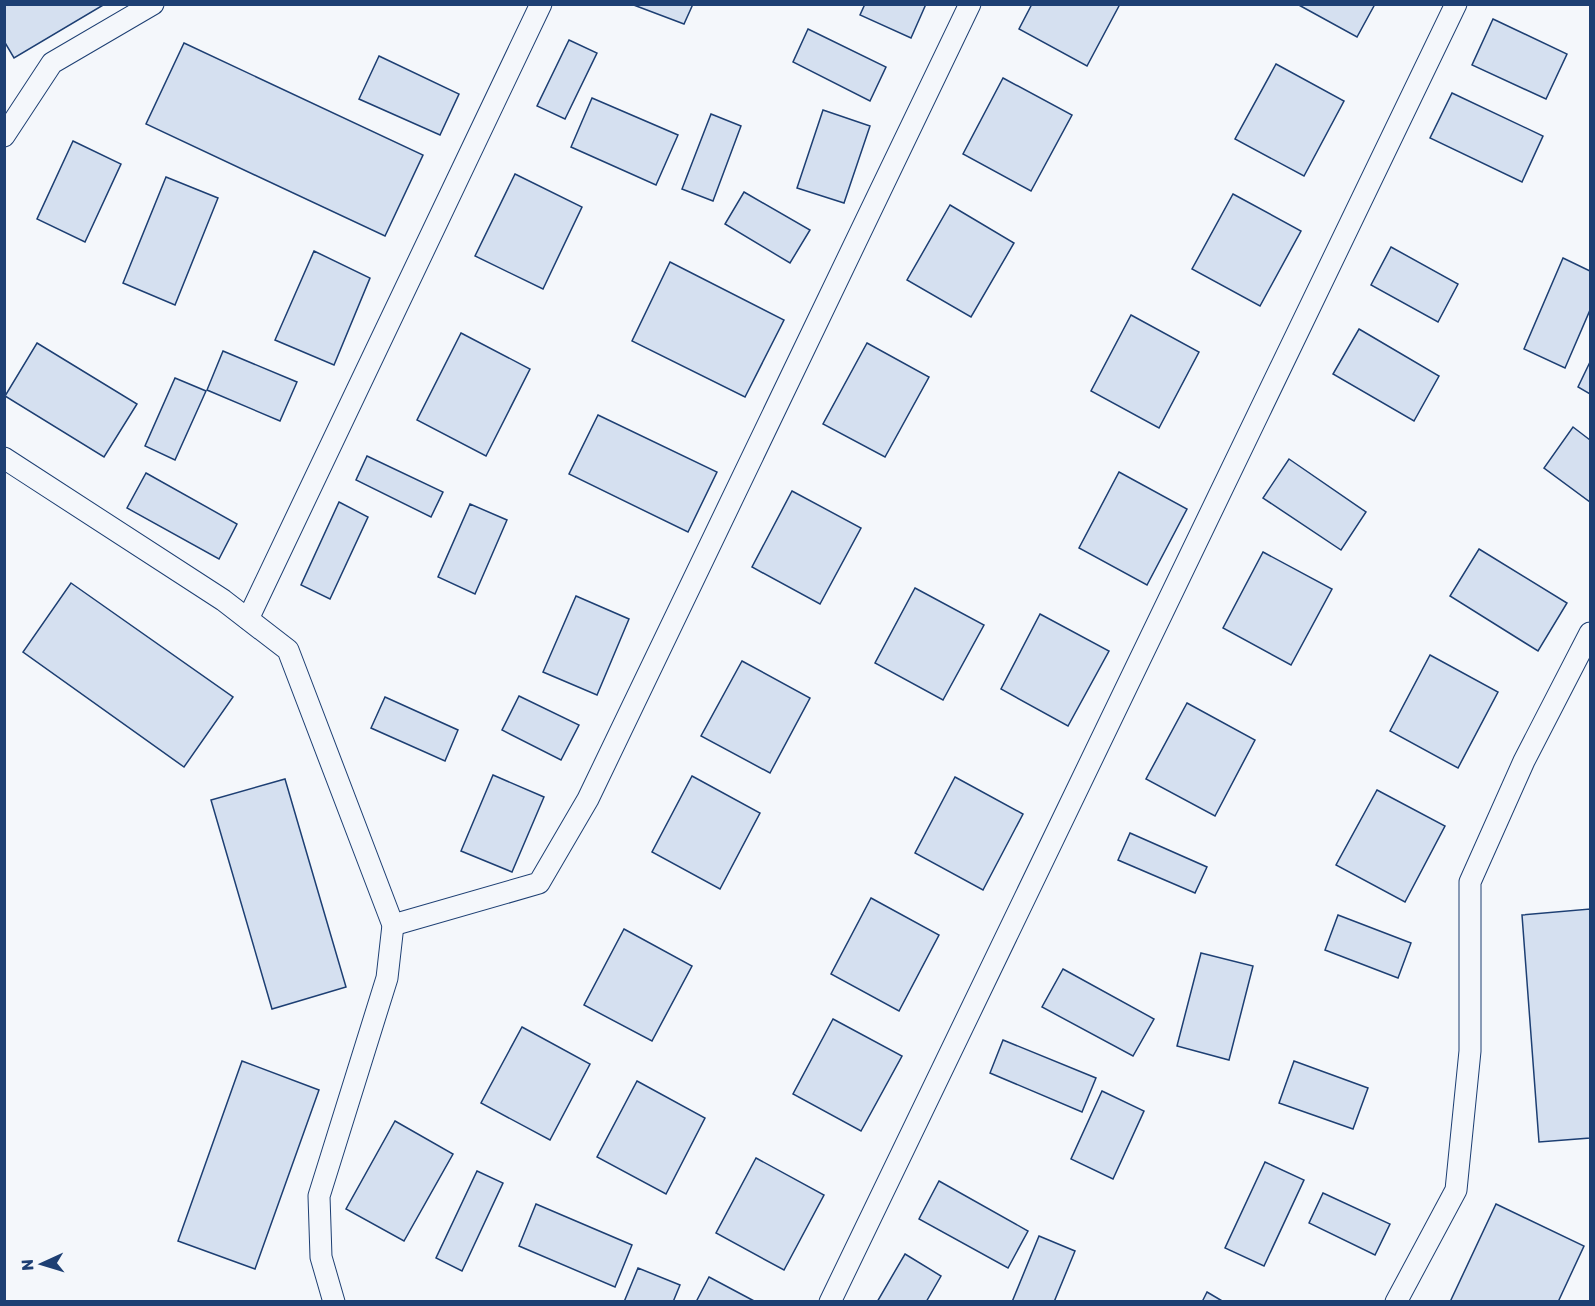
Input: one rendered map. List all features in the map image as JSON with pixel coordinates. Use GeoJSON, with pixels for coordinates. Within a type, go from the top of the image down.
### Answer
{"type":"FeatureCollection","features":[{"type":"Feature","properties":{"kind":"lane"},"geometry":{"type":"LineString","coordinates":[[4,135],[52,63],[153,4]]}},
{"type":"Feature","properties":{"kind":"lane"},"geometry":{"type":"LineString","coordinates":[[248,620],[541,4]]}},
{"type":"Feature","properties":{"kind":"lane"},"geometry":{"type":"LineString","coordinates":[[393,925],[539,883],[588,799],[970,4]]}},
{"type":"Feature","properties":{"kind":"lane"},"geometry":{"type":"LineString","coordinates":[[830,1302],[1456,4]]}},
{"type":"Feature","properties":{"kind":"lane"},"geometry":{"type":"LineString","coordinates":[[4,458],[222,600],[288,650],[393,925],[387,978],[320,1196],[321,1257],[334,1302]]}},
{"type":"Feature","properties":{"kind":"lane"},"geometry":{"type":"LineString","coordinates":[[1396,1302],[1456,1190],[1470,1051],[1470,882],[1524,761],[1590,633]]}},
{"type":"Feature","properties":{"kind":"building"},"geometry":{"type":"Polygon","coordinates":[[[4,4],[105,4],[14,58],[4,41],[4,4]]]}},
{"type":"Feature","properties":{"kind":"building"},"geometry":{"type":"Polygon","coordinates":[[[631,4],[693,4],[684,24],[631,4]]]}},
{"type":"Feature","properties":{"kind":"building"},"geometry":{"type":"Polygon","coordinates":[[[865,4],[926,4],[911,38],[860,15],[865,4]]]}},
{"type":"Feature","properties":{"kind":"building"},"geometry":{"type":"Polygon","coordinates":[[[1032,4],[1120,4],[1087,66],[1019,29],[1032,4]]]}},
{"type":"Feature","properties":{"kind":"building"},"geometry":{"type":"Polygon","coordinates":[[[1297,4],[1375,4],[1357,37],[1297,4]]]}},
{"type":"Feature","properties":{"kind":"building"},"geometry":{"type":"Polygon","coordinates":[[[1493,19],[1567,54],[1546,99],[1472,65],[1493,19]]]}},
{"type":"Feature","properties":{"kind":"building"},"geometry":{"type":"Polygon","coordinates":[[[808,29],[886,67],[870,101],[793,62],[808,29]]]}},
{"type":"Feature","properties":{"kind":"building"},"geometry":{"type":"Polygon","coordinates":[[[569,40],[597,53],[565,119],[537,106],[569,40]]]}},
{"type":"Feature","properties":{"kind":"building"},"geometry":{"type":"Polygon","coordinates":[[[184,43],[423,155],[385,236],[146,124],[184,43]]]}},
{"type":"Feature","properties":{"kind":"building"},"geometry":{"type":"Polygon","coordinates":[[[379,56],[459,94],[440,135],[359,99],[379,56]]]}},
{"type":"Feature","properties":{"kind":"building"},"geometry":{"type":"Polygon","coordinates":[[[1276,64],[1344,101],[1304,176],[1235,139],[1276,64]]]}},
{"type":"Feature","properties":{"kind":"building"},"geometry":{"type":"Polygon","coordinates":[[[1003,78],[1072,115],[1031,191],[963,154],[1003,78]]]}},
{"type":"Feature","properties":{"kind":"building"},"geometry":{"type":"Polygon","coordinates":[[[1452,93],[1543,136],[1522,182],[1430,138],[1452,93]]]}},
{"type":"Feature","properties":{"kind":"building"},"geometry":{"type":"Polygon","coordinates":[[[592,98],[678,135],[656,185],[571,147],[592,98]]]}},
{"type":"Feature","properties":{"kind":"building"},"geometry":{"type":"Polygon","coordinates":[[[823,110],[870,126],[844,203],[797,188],[823,110]]]}},
{"type":"Feature","properties":{"kind":"building"},"geometry":{"type":"Polygon","coordinates":[[[711,114],[741,126],[713,201],[682,189],[711,114]]]}},
{"type":"Feature","properties":{"kind":"building"},"geometry":{"type":"Polygon","coordinates":[[[73,141],[121,164],[85,242],[37,219],[73,141]]]}},
{"type":"Feature","properties":{"kind":"building"},"geometry":{"type":"Polygon","coordinates":[[[515,174],[582,207],[543,289],[475,256],[515,174]]]}},
{"type":"Feature","properties":{"kind":"building"},"geometry":{"type":"Polygon","coordinates":[[[166,177],[218,198],[175,305],[123,283],[166,177]]]}},
{"type":"Feature","properties":{"kind":"building"},"geometry":{"type":"Polygon","coordinates":[[[744,192],[810,230],[790,263],[725,224],[744,192]]]}},
{"type":"Feature","properties":{"kind":"building"},"geometry":{"type":"Polygon","coordinates":[[[1233,194],[1301,231],[1260,306],[1192,269],[1233,194]]]}},
{"type":"Feature","properties":{"kind":"building"},"geometry":{"type":"Polygon","coordinates":[[[950,205],[1014,243],[971,317],[907,280],[950,205]]]}},
{"type":"Feature","properties":{"kind":"building"},"geometry":{"type":"Polygon","coordinates":[[[1391,247],[1458,284],[1438,322],[1371,285],[1391,247]]]}},
{"type":"Feature","properties":{"kind":"building"},"geometry":{"type":"Polygon","coordinates":[[[314,251],[370,278],[334,365],[275,340],[314,251]]]}},
{"type":"Feature","properties":{"kind":"building"},"geometry":{"type":"Polygon","coordinates":[[[1563,258],[1590,271],[1590,310],[1565,368],[1524,349],[1563,258]]]}},
{"type":"Feature","properties":{"kind":"building"},"geometry":{"type":"Polygon","coordinates":[[[670,262],[784,320],[745,397],[632,341],[670,262]]]}},
{"type":"Feature","properties":{"kind":"building"},"geometry":{"type":"Polygon","coordinates":[[[1131,315],[1199,352],[1159,428],[1091,391],[1131,315]]]}},
{"type":"Feature","properties":{"kind":"building"},"geometry":{"type":"Polygon","coordinates":[[[1359,329],[1439,376],[1414,421],[1333,374],[1359,329]]]}},
{"type":"Feature","properties":{"kind":"building"},"geometry":{"type":"Polygon","coordinates":[[[461,333],[530,369],[486,456],[417,420],[461,333]]]}},
{"type":"Feature","properties":{"kind":"building"},"geometry":{"type":"Polygon","coordinates":[[[37,343],[137,404],[104,457],[5,396],[37,343]]]}},
{"type":"Feature","properties":{"kind":"building"},"geometry":{"type":"Polygon","coordinates":[[[867,343],[929,377],[885,457],[823,424],[867,343]]]}},
{"type":"Feature","properties":{"kind":"building"},"geometry":{"type":"Polygon","coordinates":[[[223,351],[297,382],[280,421],[207,390],[223,351]]]}},
{"type":"Feature","properties":{"kind":"building"},"geometry":{"type":"Polygon","coordinates":[[[1590,362],[1590,394],[1578,387],[1590,362]]]}},
{"type":"Feature","properties":{"kind":"building"},"geometry":{"type":"Polygon","coordinates":[[[175,378],[206,391],[175,460],[145,446],[175,378]]]}},
{"type":"Feature","properties":{"kind":"building"},"geometry":{"type":"Polygon","coordinates":[[[598,415],[717,472],[688,532],[569,474],[598,415]]]}},
{"type":"Feature","properties":{"kind":"building"},"geometry":{"type":"Polygon","coordinates":[[[1573,427],[1590,440],[1590,502],[1544,468],[1573,427]]]}},
{"type":"Feature","properties":{"kind":"building"},"geometry":{"type":"Polygon","coordinates":[[[367,456],[443,492],[431,517],[356,480],[367,456]]]}},
{"type":"Feature","properties":{"kind":"building"},"geometry":{"type":"Polygon","coordinates":[[[1289,459],[1366,512],[1341,550],[1263,498],[1289,459]]]}},
{"type":"Feature","properties":{"kind":"building"},"geometry":{"type":"Polygon","coordinates":[[[1119,472],[1187,509],[1147,585],[1079,548],[1119,472]]]}},
{"type":"Feature","properties":{"kind":"building"},"geometry":{"type":"Polygon","coordinates":[[[146,473],[237,524],[219,559],[127,508],[146,473]]]}},
{"type":"Feature","properties":{"kind":"building"},"geometry":{"type":"Polygon","coordinates":[[[792,491],[861,528],[820,604],[752,567],[792,491]]]}},
{"type":"Feature","properties":{"kind":"building"},"geometry":{"type":"Polygon","coordinates":[[[339,502],[368,517],[330,599],[301,585],[339,502]]]}},
{"type":"Feature","properties":{"kind":"building"},"geometry":{"type":"Polygon","coordinates":[[[470,504],[507,520],[475,594],[438,577],[470,504]]]}},
{"type":"Feature","properties":{"kind":"building"},"geometry":{"type":"Polygon","coordinates":[[[1479,549],[1567,603],[1538,651],[1450,596],[1479,549]]]}},
{"type":"Feature","properties":{"kind":"building"},"geometry":{"type":"Polygon","coordinates":[[[1263,552],[1332,589],[1291,665],[1223,628],[1263,552]]]}},
{"type":"Feature","properties":{"kind":"building"},"geometry":{"type":"Polygon","coordinates":[[[71,583],[233,697],[184,767],[23,652],[71,583]]]}},
{"type":"Feature","properties":{"kind":"building"},"geometry":{"type":"Polygon","coordinates":[[[915,588],[984,625],[943,700],[875,663],[915,588]]]}},
{"type":"Feature","properties":{"kind":"building"},"geometry":{"type":"Polygon","coordinates":[[[576,596],[629,619],[597,695],[543,672],[576,596]]]}},
{"type":"Feature","properties":{"kind":"building"},"geometry":{"type":"Polygon","coordinates":[[[1040,614],[1109,651],[1068,726],[1001,689],[1040,614]]]}},
{"type":"Feature","properties":{"kind":"building"},"geometry":{"type":"Polygon","coordinates":[[[1430,655],[1498,692],[1458,768],[1390,731],[1430,655]]]}},
{"type":"Feature","properties":{"kind":"building"},"geometry":{"type":"Polygon","coordinates":[[[742,661],[810,698],[770,773],[701,736],[742,661]]]}},
{"type":"Feature","properties":{"kind":"building"},"geometry":{"type":"Polygon","coordinates":[[[519,696],[579,725],[561,760],[502,730],[519,696]]]}},
{"type":"Feature","properties":{"kind":"building"},"geometry":{"type":"Polygon","coordinates":[[[385,697],[458,730],[445,761],[371,728],[385,697]]]}},
{"type":"Feature","properties":{"kind":"building"},"geometry":{"type":"Polygon","coordinates":[[[1187,703],[1255,740],[1215,816],[1146,779],[1187,703]]]}},
{"type":"Feature","properties":{"kind":"building"},"geometry":{"type":"Polygon","coordinates":[[[493,775],[544,797],[512,872],[461,851],[493,775]]]}},
{"type":"Feature","properties":{"kind":"building"},"geometry":{"type":"Polygon","coordinates":[[[692,776],[760,813],[720,889],[652,852],[692,776]]]}},
{"type":"Feature","properties":{"kind":"building"},"geometry":{"type":"Polygon","coordinates":[[[955,777],[1023,814],[983,890],[915,853],[955,777]]]}},
{"type":"Feature","properties":{"kind":"building"},"geometry":{"type":"Polygon","coordinates":[[[285,779],[346,987],[272,1009],[211,800],[285,779]]]}},
{"type":"Feature","properties":{"kind":"building"},"geometry":{"type":"Polygon","coordinates":[[[1377,790],[1445,826],[1405,902],[1336,865],[1377,790]]]}},
{"type":"Feature","properties":{"kind":"building"},"geometry":{"type":"Polygon","coordinates":[[[1130,833],[1207,867],[1195,893],[1118,860],[1130,833]]]}},
{"type":"Feature","properties":{"kind":"building"},"geometry":{"type":"Polygon","coordinates":[[[871,898],[939,935],[899,1011],[831,974],[871,898]]]}},
{"type":"Feature","properties":{"kind":"building"},"geometry":{"type":"Polygon","coordinates":[[[1590,909],[1590,1138],[1539,1142],[1522,915],[1590,909]]]}},
{"type":"Feature","properties":{"kind":"building"},"geometry":{"type":"Polygon","coordinates":[[[1338,915],[1411,943],[1398,978],[1325,950],[1338,915]]]}},
{"type":"Feature","properties":{"kind":"building"},"geometry":{"type":"Polygon","coordinates":[[[624,929],[692,966],[652,1041],[584,1005],[624,929]]]}},
{"type":"Feature","properties":{"kind":"building"},"geometry":{"type":"Polygon","coordinates":[[[1201,953],[1253,966],[1229,1060],[1177,1046],[1201,953]]]}},
{"type":"Feature","properties":{"kind":"building"},"geometry":{"type":"Polygon","coordinates":[[[1063,969],[1154,1019],[1133,1056],[1042,1007],[1063,969]]]}},
{"type":"Feature","properties":{"kind":"building"},"geometry":{"type":"Polygon","coordinates":[[[833,1019],[902,1056],[861,1131],[793,1094],[833,1019]]]}},
{"type":"Feature","properties":{"kind":"building"},"geometry":{"type":"Polygon","coordinates":[[[522,1027],[590,1064],[550,1140],[481,1103],[522,1027]]]}},
{"type":"Feature","properties":{"kind":"building"},"geometry":{"type":"Polygon","coordinates":[[[1003,1040],[1096,1078],[1082,1112],[990,1073],[1003,1040]]]}},
{"type":"Feature","properties":{"kind":"building"},"geometry":{"type":"Polygon","coordinates":[[[242,1061],[319,1090],[255,1269],[178,1241],[242,1061]]]}},
{"type":"Feature","properties":{"kind":"building"},"geometry":{"type":"Polygon","coordinates":[[[1294,1061],[1368,1088],[1353,1129],[1279,1103],[1294,1061]]]}},
{"type":"Feature","properties":{"kind":"building"},"geometry":{"type":"Polygon","coordinates":[[[637,1081],[705,1118],[666,1194],[597,1157],[637,1081]]]}},
{"type":"Feature","properties":{"kind":"building"},"geometry":{"type":"Polygon","coordinates":[[[1102,1091],[1144,1111],[1113,1179],[1071,1159],[1102,1091]]]}},
{"type":"Feature","properties":{"kind":"building"},"geometry":{"type":"Polygon","coordinates":[[[395,1121],[453,1154],[404,1241],[346,1209],[395,1121]]]}},
{"type":"Feature","properties":{"kind":"building"},"geometry":{"type":"Polygon","coordinates":[[[756,1158],[824,1195],[784,1270],[716,1233],[756,1158]]]}},
{"type":"Feature","properties":{"kind":"building"},"geometry":{"type":"Polygon","coordinates":[[[1265,1162],[1304,1180],[1264,1266],[1225,1248],[1265,1162]]]}},
{"type":"Feature","properties":{"kind":"building"},"geometry":{"type":"Polygon","coordinates":[[[477,1171],[503,1183],[462,1271],[436,1258],[477,1171]]]}},
{"type":"Feature","properties":{"kind":"building"},"geometry":{"type":"Polygon","coordinates":[[[939,1181],[1028,1231],[1008,1268],[919,1219],[939,1181]]]}},
{"type":"Feature","properties":{"kind":"building"},"geometry":{"type":"Polygon","coordinates":[[[1323,1193],[1390,1224],[1375,1255],[1309,1223],[1323,1193]]]}},
{"type":"Feature","properties":{"kind":"building"},"geometry":{"type":"Polygon","coordinates":[[[536,1204],[632,1245],[615,1287],[519,1246],[536,1204]]]}},
{"type":"Feature","properties":{"kind":"building"},"geometry":{"type":"Polygon","coordinates":[[[1496,1204],[1584,1246],[1558,1302],[1450,1302],[1496,1204]]]}},
{"type":"Feature","properties":{"kind":"building"},"geometry":{"type":"Polygon","coordinates":[[[1039,1236],[1075,1251],[1054,1302],[1012,1302],[1039,1236]]]}},
{"type":"Feature","properties":{"kind":"building"},"geometry":{"type":"Polygon","coordinates":[[[905,1254],[941,1276],[926,1302],[877,1302],[905,1254]]]}},
{"type":"Feature","properties":{"kind":"building"},"geometry":{"type":"Polygon","coordinates":[[[638,1268],[680,1285],[673,1302],[624,1302],[638,1268]]]}},
{"type":"Feature","properties":{"kind":"building"},"geometry":{"type":"Polygon","coordinates":[[[709,1277],[756,1302],[696,1302],[709,1277]]]}},
{"type":"Feature","properties":{"kind":"building"},"geometry":{"type":"Polygon","coordinates":[[[1207,1292],[1224,1302],[1202,1302],[1207,1292]]]}}]}
